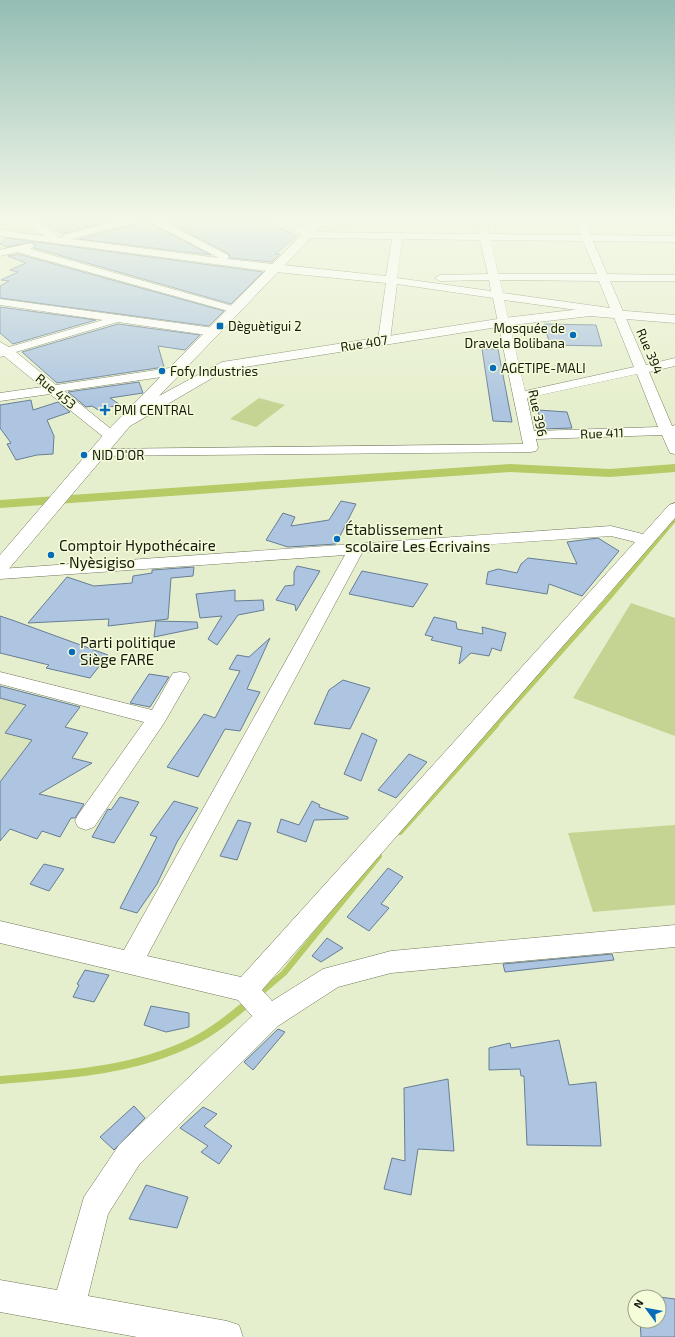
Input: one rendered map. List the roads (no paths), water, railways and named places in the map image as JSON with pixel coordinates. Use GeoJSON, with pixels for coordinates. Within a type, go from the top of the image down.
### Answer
{"type":"FeatureCollection","features":[{"type":"Feature","properties":{"kind":"main road"},"geometry":{"type":"LineString","coordinates":[[0,566],[111,436],[264,281]]}},
{"type":"Feature","properties":{"kind":"main road","name":"Rue 407"},"geometry":{"type":"LineString","coordinates":[[125,422],[222,366],[504,322],[590,312],[618,313],[675,319]]}},
{"type":"Feature","properties":{"kind":"main road"},"geometry":{"type":"LineString","coordinates":[[176,371],[222,366]]}},
{"type":"Feature","properties":{"kind":"street"},"geometry":{"type":"LineString","coordinates":[[134,281],[236,310]]}},
{"type":"Feature","properties":{"kind":"street"},"geometry":{"type":"LineString","coordinates":[[384,340],[390,281]]}},
{"type":"Feature","properties":{"kind":"street"},"geometry":{"type":"LineString","coordinates":[[399,281],[618,313]]}},
{"type":"Feature","properties":{"kind":"street","name":"Rue 396"},"geometry":{"type":"LineString","coordinates":[[495,281],[530,442]]}},
{"type":"Feature","properties":{"kind":"street","name":"Rue 394"},"geometry":{"type":"LineString","coordinates":[[605,281],[641,369],[671,430],[675,450]]}},
{"type":"Feature","properties":{"kind":"street"},"geometry":{"type":"LineString","coordinates":[[0,302],[214,332]]}},
{"type":"Feature","properties":{"kind":"street"},"geometry":{"type":"LineString","coordinates":[[2,350],[121,319]]}},
{"type":"Feature","properties":{"kind":"street","name":"Rue 453"},"geometry":{"type":"LineString","coordinates":[[2,350],[111,436]]}},
{"type":"Feature","properties":{"kind":"street"},"geometry":{"type":"LineString","coordinates":[[520,396],[675,362]]}},
{"type":"Feature","properties":{"kind":"street"},"geometry":{"type":"LineString","coordinates":[[0,397],[176,371]]}},
{"type":"Feature","properties":{"kind":"street","name":"Rue 411"},"geometry":{"type":"LineString","coordinates":[[97,453],[530,442],[671,430]]}},
{"type":"Feature","properties":{"kind":"street"},"geometry":{"type":"LineString","coordinates":[[246,990],[675,508]]}},
{"type":"Feature","properties":{"kind":"street"},"geometry":{"type":"LineString","coordinates":[[0,574],[611,531],[645,540]]}},
{"type":"Feature","properties":{"kind":"street"},"geometry":{"type":"LineString","coordinates":[[130,963],[356,549]]}},
{"type":"Feature","properties":{"kind":"street"},"geometry":{"type":"LineString","coordinates":[[0,678],[157,718]]}},
{"type":"Feature","properties":{"kind":"street"},"geometry":{"type":"LineString","coordinates":[[86,821],[157,718],[180,678]]}},
{"type":"Feature","properties":{"kind":"street"},"geometry":{"type":"LineString","coordinates":[[0,932],[246,990],[269,1018]]}},
{"type":"Feature","properties":{"kind":"street"},"geometry":{"type":"LineString","coordinates":[[68,1309],[95,1208],[129,1155],[269,1018],[332,977],[392,962],[675,936]]}},
{"type":"Feature","properties":{"kind":"street"},"geometry":{"type":"LineString","coordinates":[[0,1296],[227,1337]]}},
{"type":"Feature","properties":{"kind":"waterway"},"geometry":{"type":"LineString","coordinates":[[0,504],[510,468],[610,473],[640,472],[675,468]]}},
{"type":"Feature","properties":{"kind":"waterway"},"geometry":{"type":"LineString","coordinates":[[495,726],[608,599],[675,519]]}},
{"type":"Feature","properties":{"kind":"waterway"},"geometry":{"type":"LineString","coordinates":[[400,832],[496,725]]}},
{"type":"Feature","properties":{"kind":"waterway"},"geometry":{"type":"LineString","coordinates":[[260,994],[258,995],[284,973],[379,856]]}},
{"type":"Feature","properties":{"kind":"waterway"},"geometry":{"type":"LineString","coordinates":[[0,1080],[99,1070],[148,1059],[171,1051],[209,1033],[249,1002]]}},
{"type":"Feature","properties":{"kind":"place","name":"Dèguètigui 2"},"geometry":{"type":"Point","coordinates":[220,326]}},
{"type":"Feature","properties":{"kind":"place","name":"Mosquée de Dravela Bolibana"},"geometry":{"type":"Point","coordinates":[573,335]}},
{"type":"Feature","properties":{"kind":"place","name":"AGETIPE-MALI"},"geometry":{"type":"Point","coordinates":[493,368]}},
{"type":"Feature","properties":{"kind":"place","name":"Fofy Industries"},"geometry":{"type":"Point","coordinates":[162,371]}},
{"type":"Feature","properties":{"kind":"place","name":"PMI CENTRAL"},"geometry":{"type":"Point","coordinates":[105,410]}},
{"type":"Feature","properties":{"kind":"place","name":"NID D'OR"},"geometry":{"type":"Point","coordinates":[84,455]}},
{"type":"Feature","properties":{"kind":"place","name":"Établissement scolaire Les Ecrivains"},"geometry":{"type":"Point","coordinates":[337,539]}},
{"type":"Feature","properties":{"kind":"place","name":"Comptoir Hypothécaire - Nyèsigiso"},"geometry":{"type":"Point","coordinates":[51,555]}},
{"type":"Feature","properties":{"kind":"place","name":"Parti politique Siège FARE"},"geometry":{"type":"Point","coordinates":[72,652]}}]}
